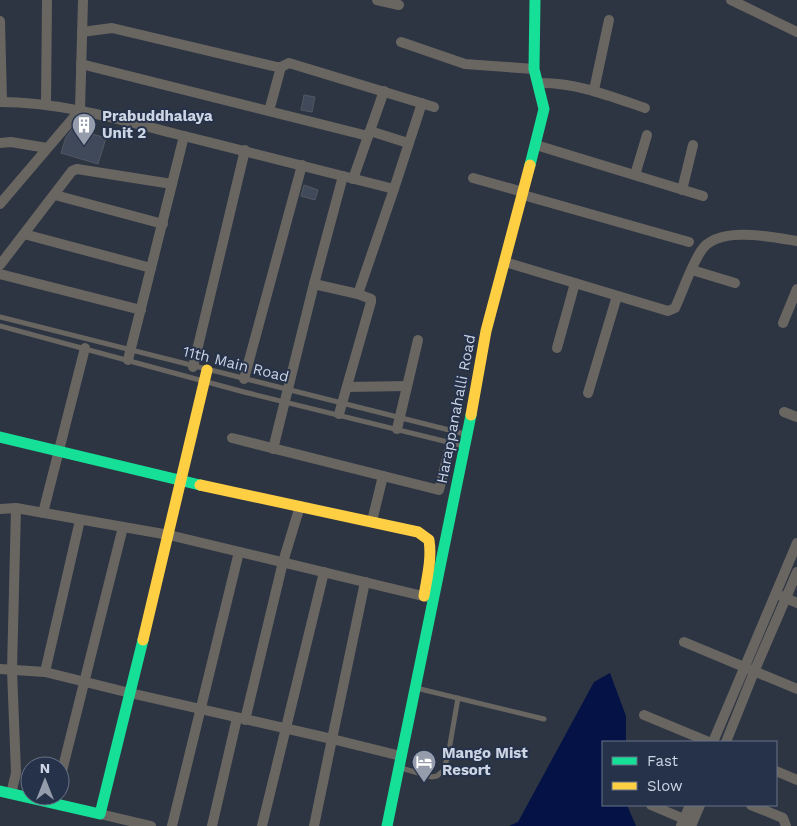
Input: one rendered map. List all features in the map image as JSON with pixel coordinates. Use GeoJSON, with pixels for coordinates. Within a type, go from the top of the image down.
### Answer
{"type":"FeatureCollection","features":[{"type":"Feature","properties":{"kind":"street"},"geometry":{"type":"LineString","coordinates":[[46,0],[46,104]]}},
{"type":"Feature","properties":{"kind":"street"},"geometry":{"type":"LineString","coordinates":[[0,204],[80,110],[83,0]]}},
{"type":"Feature","properties":{"kind":"street"},"geometry":{"type":"LineString","coordinates":[[377,0],[399,5]]}},
{"type":"Feature","properties":{"kind":"street","name":"Harappanahalli Road"},"geometry":{"type":"LineString","coordinates":[[387,826],[416,688],[429,597],[466,440],[486,331],[544,109],[534,69],[535,0]]}},
{"type":"Feature","properties":{"kind":"street"},"geometry":{"type":"LineString","coordinates":[[731,0],[797,32]]}},
{"type":"Feature","properties":{"kind":"street"},"geometry":{"type":"LineString","coordinates":[[754,11],[758,0]]}},
{"type":"Feature","properties":{"kind":"street"},"geometry":{"type":"LineString","coordinates":[[594,90],[609,20]]}},
{"type":"Feature","properties":{"kind":"street"},"geometry":{"type":"LineString","coordinates":[[0,21],[1,102],[46,104],[80,110],[394,189]]}},
{"type":"Feature","properties":{"kind":"street"},"geometry":{"type":"LineString","coordinates":[[82,32],[112,28],[281,67]]}},
{"type":"Feature","properties":{"kind":"street"},"geometry":{"type":"LineString","coordinates":[[401,42],[465,64],[534,69]]}},
{"type":"Feature","properties":{"kind":"street"},"geometry":{"type":"LineString","coordinates":[[269,111],[281,67],[289,62],[434,107]]}},
{"type":"Feature","properties":{"kind":"street"},"geometry":{"type":"LineString","coordinates":[[81,64],[269,111],[408,143]]}},
{"type":"Feature","properties":{"kind":"street"},"geometry":{"type":"LineString","coordinates":[[538,83],[594,90],[645,108]]}},
{"type":"Feature","properties":{"kind":"street"},"geometry":{"type":"LineString","coordinates":[[273,449],[314,284],[348,177],[369,134],[384,91]]}},
{"type":"Feature","properties":{"kind":"street"},"geometry":{"type":"LineString","coordinates":[[358,294],[422,103]]}},
{"type":"Feature","properties":{"kind":"street"},"geometry":{"type":"LineString","coordinates":[[636,175],[647,135]]}},
{"type":"Feature","properties":{"kind":"street"},"geometry":{"type":"LineString","coordinates":[[129,356],[184,136]]}},
{"type":"Feature","properties":{"kind":"street"},"geometry":{"type":"LineString","coordinates":[[0,143],[11,142],[47,148]]}},
{"type":"Feature","properties":{"kind":"street"},"geometry":{"type":"LineString","coordinates":[[536,145],[703,196]]}},
{"type":"Feature","properties":{"kind":"street"},"geometry":{"type":"LineString","coordinates":[[682,190],[693,145]]}},
{"type":"Feature","properties":{"kind":"street"},"geometry":{"type":"LineString","coordinates":[[193,367],[245,150]]}},
{"type":"Feature","properties":{"kind":"street"},"geometry":{"type":"LineString","coordinates":[[244,379],[302,165]]}},
{"type":"Feature","properties":{"kind":"street"},"geometry":{"type":"LineString","coordinates":[[0,265],[72,171],[77,169],[172,184]]}},
{"type":"Feature","properties":{"kind":"street"},"geometry":{"type":"LineString","coordinates":[[473,178],[689,242]]}},
{"type":"Feature","properties":{"kind":"street"},"geometry":{"type":"LineString","coordinates":[[55,195],[163,224]]}},
{"type":"Feature","properties":{"kind":"street"},"geometry":{"type":"LineString","coordinates":[[24,234],[151,268]]}},
{"type":"Feature","properties":{"kind":"street"},"geometry":{"type":"LineString","coordinates":[[505,262],[672,311],[701,250],[710,243],[724,237],[746,234],[797,241]]}},
{"type":"Feature","properties":{"kind":"street"},"geometry":{"type":"LineString","coordinates":[[692,270],[735,284]]}},
{"type":"Feature","properties":{"kind":"street"},"geometry":{"type":"LineString","coordinates":[[0,274],[141,310]]}},
{"type":"Feature","properties":{"kind":"street"},"geometry":{"type":"LineString","coordinates":[[557,348],[575,283]]}},
{"type":"Feature","properties":{"kind":"street"},"geometry":{"type":"LineString","coordinates":[[314,284],[369,297],[371,302],[339,414]]}},
{"type":"Feature","properties":{"kind":"street"},"geometry":{"type":"LineString","coordinates":[[783,323],[797,289]]}},
{"type":"Feature","properties":{"kind":"street"},"geometry":{"type":"LineString","coordinates":[[588,393],[617,296]]}},
{"type":"Feature","properties":{"kind":"street"},"geometry":{"type":"LineString","coordinates":[[397,429],[418,340]]}},
{"type":"Feature","properties":{"kind":"street"},"geometry":{"type":"LineString","coordinates":[[43,513],[85,348]]}},
{"type":"Feature","properties":{"kind":"street"},"geometry":{"type":"LineString","coordinates":[[100,814],[169,536],[206,376]]}},
{"type":"Feature","properties":{"kind":"street"},"geometry":{"type":"LineString","coordinates":[[347,387],[407,386]]}},
{"type":"Feature","properties":{"kind":"street"},"geometry":{"type":"LineString","coordinates":[[784,412],[797,417]]}},
{"type":"Feature","properties":{"kind":"street"},"geometry":{"type":"LineString","coordinates":[[0,437],[181,481],[418,532],[429,540],[431,549],[429,597],[169,536],[16,508],[0,509]]}},
{"type":"Feature","properties":{"kind":"street"},"geometry":{"type":"LineString","coordinates":[[232,438],[439,490],[451,442]]}},
{"type":"Feature","properties":{"kind":"street"},"geometry":{"type":"LineString","coordinates":[[372,521],[383,476]]}},
{"type":"Feature","properties":{"kind":"street"},"geometry":{"type":"LineString","coordinates":[[212,826],[283,562],[300,506]]}},
{"type":"Feature","properties":{"kind":"street"},"geometry":{"type":"LineString","coordinates":[[16,508],[12,670],[16,773],[6,793],[20,795]]}},
{"type":"Feature","properties":{"kind":"street"},"geometry":{"type":"LineString","coordinates":[[45,672],[80,520]]}},
{"type":"Feature","properties":{"kind":"street"},"geometry":{"type":"LineString","coordinates":[[66,756],[123,527]]}},
{"type":"Feature","properties":{"kind":"street"},"geometry":{"type":"LineString","coordinates":[[714,741],[750,670],[781,596],[797,544]]}},
{"type":"Feature","properties":{"kind":"street"},"geometry":{"type":"LineString","coordinates":[[172,826],[239,552]]}},
{"type":"Feature","properties":{"kind":"street"},"geometry":{"type":"LineString","coordinates":[[262,826],[324,572]]}},
{"type":"Feature","properties":{"kind":"street"},"geometry":{"type":"LineString","coordinates":[[781,596],[797,572]]}},
{"type":"Feature","properties":{"kind":"street"},"geometry":{"type":"LineString","coordinates":[[314,826],[365,582]]}},
{"type":"Feature","properties":{"kind":"street"},"geometry":{"type":"LineString","coordinates":[[781,596],[797,603]]}},
{"type":"Feature","properties":{"kind":"street"},"geometry":{"type":"LineString","coordinates":[[684,642],[797,689]]}},
{"type":"Feature","properties":{"kind":"street"},"geometry":{"type":"LineString","coordinates":[[0,669],[45,672],[130,694],[332,740],[400,762]]}},
{"type":"Feature","properties":{"kind":"street"},"geometry":{"type":"LineString","coordinates":[[726,741],[750,670]]}},
{"type":"Feature","properties":{"kind":"street"},"geometry":{"type":"LineString","coordinates":[[644,715],[707,741]]}},
{"type":"Feature","properties":{"kind":"street"},"geometry":{"type":"LineString","coordinates":[[777,771],[797,780]]}},
{"type":"Feature","properties":{"kind":"street"},"geometry":{"type":"LineString","coordinates":[[70,805],[151,826]]}},
{"type":"Feature","properties":{"kind":"street"},"geometry":{"type":"LineString","coordinates":[[653,806],[690,824]]}},
{"type":"Feature","properties":{"kind":"street"},"geometry":{"type":"LineString","coordinates":[[690,806],[690,824]]}},
{"type":"Feature","properties":{"kind":"street"},"geometry":{"type":"LineString","coordinates":[[690,824],[699,806]]}},
{"type":"Feature","properties":{"kind":"street"},"geometry":{"type":"LineString","coordinates":[[753,806],[783,818],[786,826]]}},
{"type":"Feature","properties":{"kind":"lane","name":"11th Main Road"},"geometry":{"type":"LineString","coordinates":[[0,317],[129,356],[206,376],[285,401],[451,442],[466,440]]}},
{"type":"Feature","properties":{"kind":"lane","name":"11th Main Road"},"geometry":{"type":"LineString","coordinates":[[0,326],[85,348],[193,367],[206,376],[244,379],[399,418],[466,440]]}},
{"type":"Feature","properties":{"kind":"lane"},"geometry":{"type":"LineString","coordinates":[[416,688],[544,719]]}},
{"type":"Feature","properties":{"kind":"lane"},"geometry":{"type":"LineString","coordinates":[[400,762],[432,777],[443,772],[448,756],[458,698]]}},
{"type":"Feature","properties":{"kind":"shaded area"},"geometry":{"type":"Polygon","coordinates":[[[610,673],[626,716],[626,741],[602,741],[602,806],[627,806],[636,826],[509,826],[518,822],[594,682],[610,673]]]}},
{"type":"Feature","properties":{"kind":"building"},"geometry":{"type":"Polygon","coordinates":[[[304,95],[315,97],[312,112],[301,110],[304,95]]]}},
{"type":"Feature","properties":{"kind":"building","name":"Prabuddhalaya Unit 2"},"geometry":{"type":"Polygon","coordinates":[[[73,128],[106,138],[98,164],[61,153],[66,137],[73,128]]]}},
{"type":"Feature","properties":{"kind":"building"},"geometry":{"type":"Polygon","coordinates":[[[304,185],[318,190],[315,200],[301,196],[304,185]]]}},
{"type":"Feature","properties":{"kind":"traffic: fast"},"geometry":{"type":"LineString","coordinates":[[530,165],[544,109],[534,69],[535,0]]}},
{"type":"Feature","properties":{"kind":"traffic: fast"},"geometry":{"type":"LineString","coordinates":[[387,826],[471,415]]}},
{"type":"Feature","properties":{"kind":"traffic: fast"},"geometry":{"type":"LineString","coordinates":[[0,437],[200,485]]}},
{"type":"Feature","properties":{"kind":"traffic: fast"},"geometry":{"type":"LineString","coordinates":[[0,791],[100,814],[143,640]]}},
{"type":"Feature","properties":{"kind":"traffic: slow"},"geometry":{"type":"LineString","coordinates":[[471,415],[486,331],[530,165]]}},
{"type":"Feature","properties":{"kind":"traffic: slow"},"geometry":{"type":"LineString","coordinates":[[143,640],[207,370]]}},
{"type":"Feature","properties":{"kind":"traffic: slow"},"geometry":{"type":"LineString","coordinates":[[200,485],[418,532],[429,540],[430,547],[429,568],[424,596]]}},
{"type":"Feature","properties":{"kind":"place","name":"Prabuddhalaya Unit 2"},"geometry":{"type":"Point","coordinates":[84,146]}},
{"type":"Feature","properties":{"kind":"place","name":"Mango Mist Resort"},"geometry":{"type":"Point","coordinates":[424,783]}}]}
